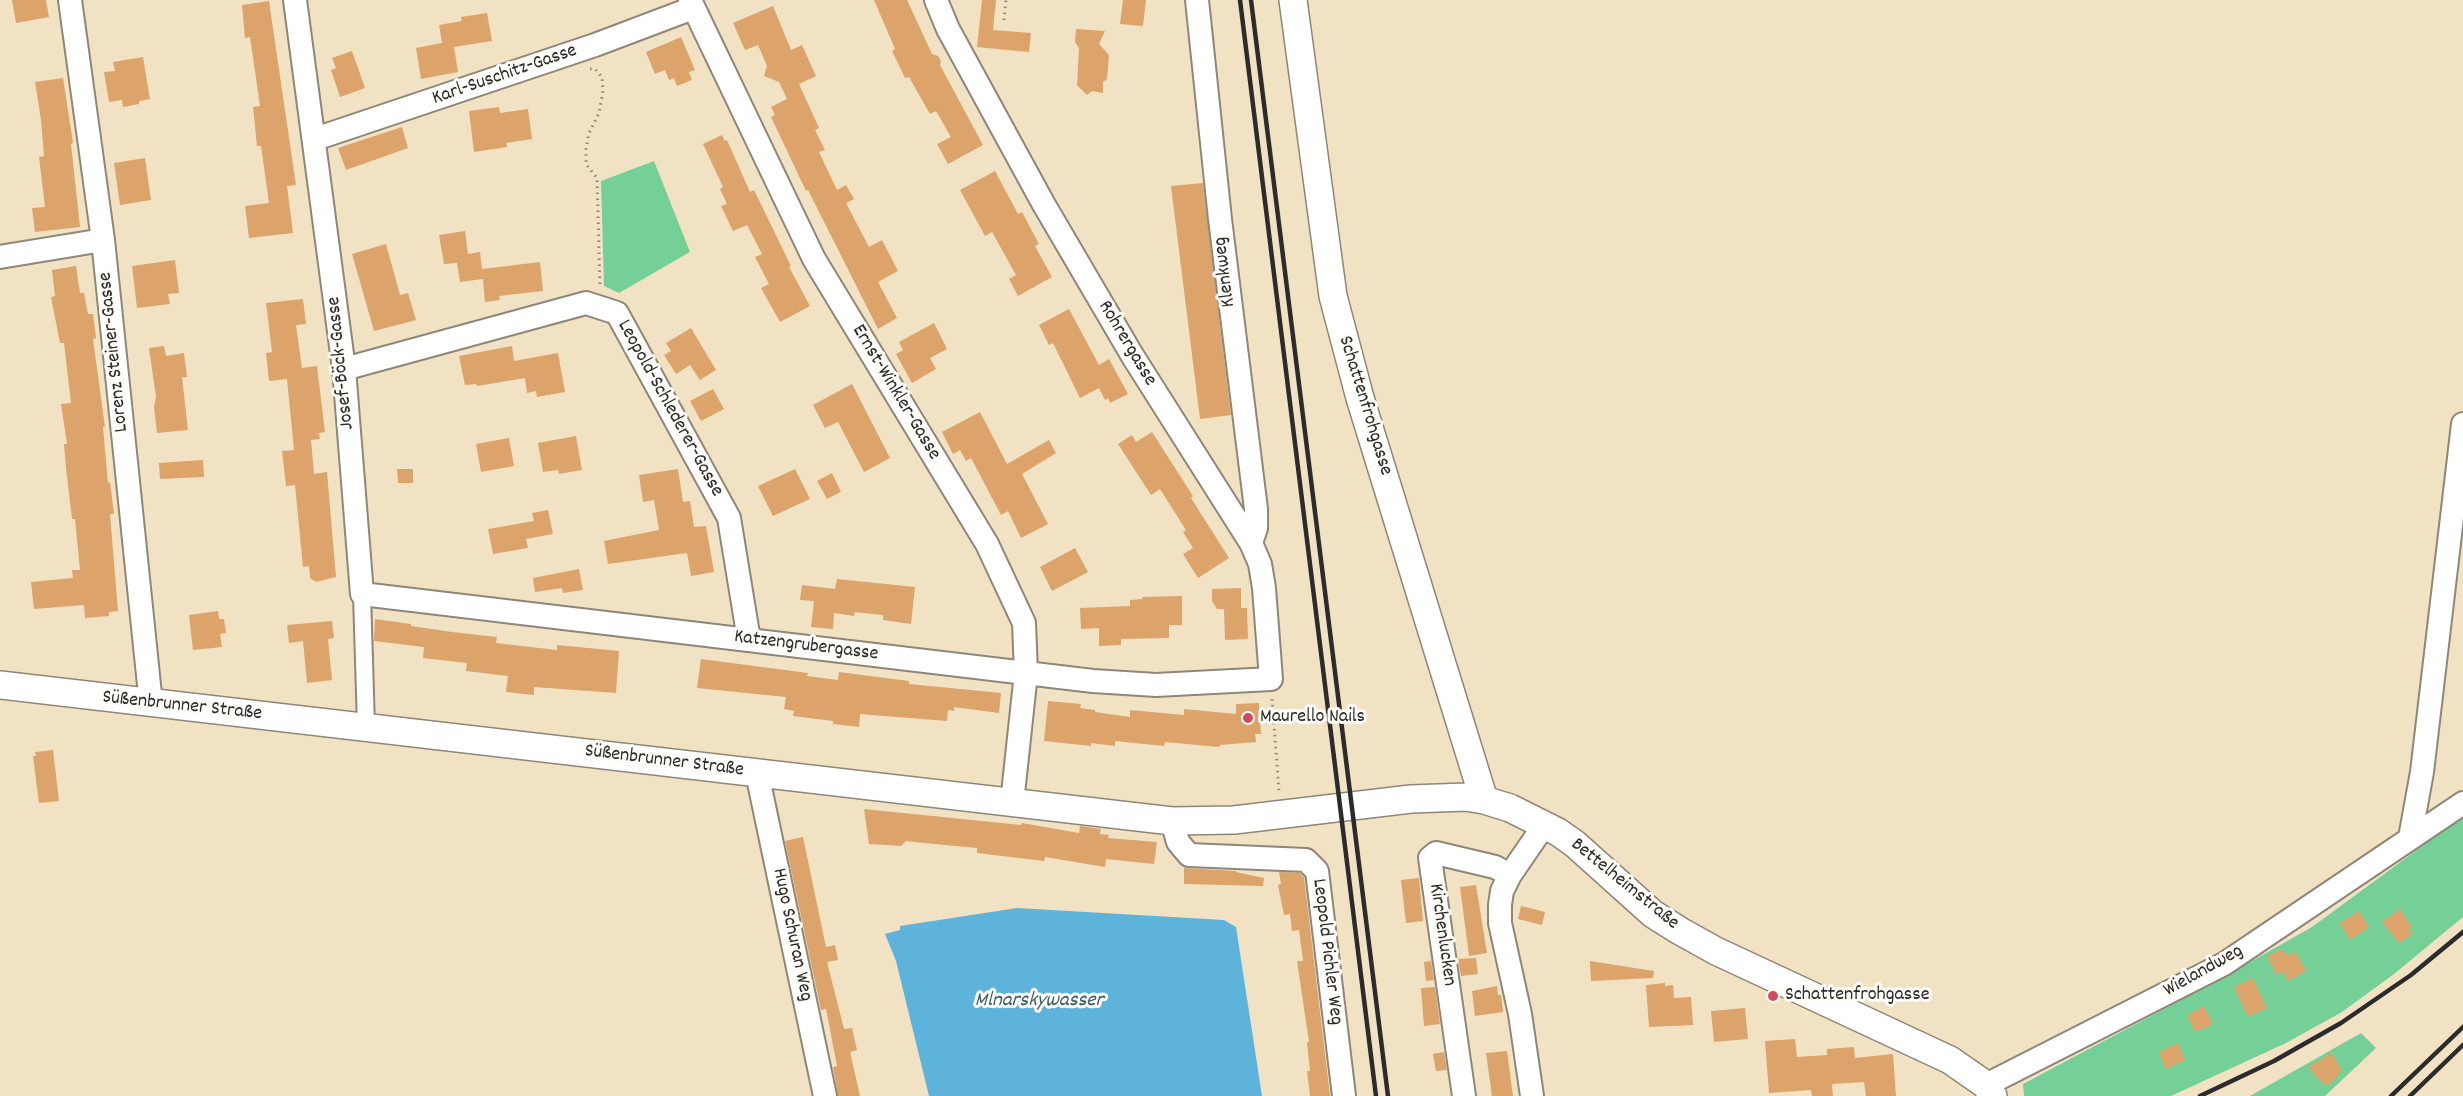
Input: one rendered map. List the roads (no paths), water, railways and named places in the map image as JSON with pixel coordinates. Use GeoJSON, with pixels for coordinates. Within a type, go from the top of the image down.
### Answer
{"type":"FeatureCollection","features":[{"type":"Feature","properties":{"kind":"street","name":"Lorenz Steiner-Gasse"},"geometry":{"type":"LineString","coordinates":[[70,0],[103,240],[151,704]]}},
{"type":"Feature","properties":{"kind":"street","name":"Josef-Böck-Gasse"},"geometry":{"type":"LineString","coordinates":[[295,0],[344,369],[362,594],[366,727]]}},
{"type":"Feature","properties":{"kind":"street","name":"Rohrergasse"},"geometry":{"type":"LineString","coordinates":[[936,0],[948,28],[1043,203],[1132,354],[1251,543],[1260,564],[1264,588],[1261,680]]}},
{"type":"Feature","properties":{"kind":"street","name":"Klenkweg"},"geometry":{"type":"LineString","coordinates":[[1197,0],[1220,219],[1256,509],[1256,528],[1251,543]]}},
{"type":"Feature","properties":{"kind":"street","name":"Schattenfrohgasse"},"geometry":{"type":"LineString","coordinates":[[1293,0],[1335,306],[1360,398],[1484,800]]}},
{"type":"Feature","properties":{"kind":"street","name":"Karl-Suschitz-Gasse"},"geometry":{"type":"LineString","coordinates":[[315,139],[574,53],[692,4]]}},
{"type":"Feature","properties":{"kind":"street","name":"Ernst-Winkler-Gasse"},"geometry":{"type":"LineString","coordinates":[[692,4],[814,259],[987,544],[1024,623],[1026,673],[1012,803]]}},
{"type":"Feature","properties":{"kind":"street"},"geometry":{"type":"LineString","coordinates":[[0,257],[103,240]]}},
{"type":"Feature","properties":{"kind":"street","name":"Leopold-Schlederer-Gasse"},"geometry":{"type":"LineString","coordinates":[[344,369],[586,303],[617,313],[729,518],[749,640]]}},
{"type":"Feature","properties":{"kind":"street"},"geometry":{"type":"LineString","coordinates":[[2410,838],[2422,772],[2463,424]]}},
{"type":"Feature","properties":{"kind":"street","name":"Katzengrubergasse"},"geometry":{"type":"LineString","coordinates":[[362,594],[1093,681],[1156,685],[1261,680]]}},
{"type":"Feature","properties":{"kind":"street","name":"Süßenbrunner Straße"},"geometry":{"type":"LineString","coordinates":[[0,685],[1172,821],[1234,820],[1329,810]]}},
{"type":"Feature","properties":{"kind":"street","name":"Hugo Schuran Weg"},"geometry":{"type":"LineString","coordinates":[[757,773],[825,1096]]}},
{"type":"Feature","properties":{"kind":"street","name":"Bettelheimstraße"},"geometry":{"type":"LineString","coordinates":[[1329,810],[1422,799],[1466,797],[1510,808],[1545,824],[1575,844],[1653,914],[1680,931],[1716,951],[1950,1060],[1989,1091]]}},
{"type":"Feature","properties":{"kind":"street","name":"Wielandweg"},"geometry":{"type":"LineString","coordinates":[[1989,1091],[2224,964],[2463,803]]}},
{"type":"Feature","properties":{"kind":"street","name":"Leopold Pichler Weg"},"geometry":{"type":"LineString","coordinates":[[1172,821],[1178,842],[1189,855],[1306,860],[1317,871],[1344,1096]]}},
{"type":"Feature","properties":{"kind":"street"},"geometry":{"type":"LineString","coordinates":[[1532,1096],[1520,1014],[1500,923],[1502,891],[1510,875],[1545,824]]}},
{"type":"Feature","properties":{"kind":"street","name":"Kirchenlucken"},"geometry":{"type":"LineString","coordinates":[[1464,1096],[1430,858],[1436,853],[1495,867],[1510,875]]}},
{"type":"Feature","properties":{"kind":"water","name":"Mlnarskywasser"},"geometry":{"type":"Polygon","coordinates":[[[1017,908],[1224,920],[1236,927],[1262,1096],[929,1096],[896,961],[885,934],[900,930],[900,926],[1017,908]]]}},
{"type":"Feature","properties":{"kind":"railway"},"geometry":{"type":"LineString","coordinates":[[1240,0],[1376,1096]]}},
{"type":"Feature","properties":{"kind":"railway"},"geometry":{"type":"LineString","coordinates":[[1251,0],[1388,1096]]}},
{"type":"Feature","properties":{"kind":"railway"},"geometry":{"type":"LineString","coordinates":[[2200,1096],[2274,1061],[2341,1023],[2411,975],[2463,932]]}},
{"type":"Feature","properties":{"kind":"railway"},"geometry":{"type":"LineString","coordinates":[[2391,1096],[2463,1027]]}},
{"type":"Feature","properties":{"kind":"railway"},"geometry":{"type":"LineString","coordinates":[[2410,1096],[2463,1045]]}},
{"type":"Feature","properties":{"kind":"place","name":"Maurello Nails"},"geometry":{"type":"Point","coordinates":[1248,718]}},
{"type":"Feature","properties":{"kind":"place","name":"Schattenfrohgasse"},"geometry":{"type":"Point","coordinates":[1773,996]}}]}
